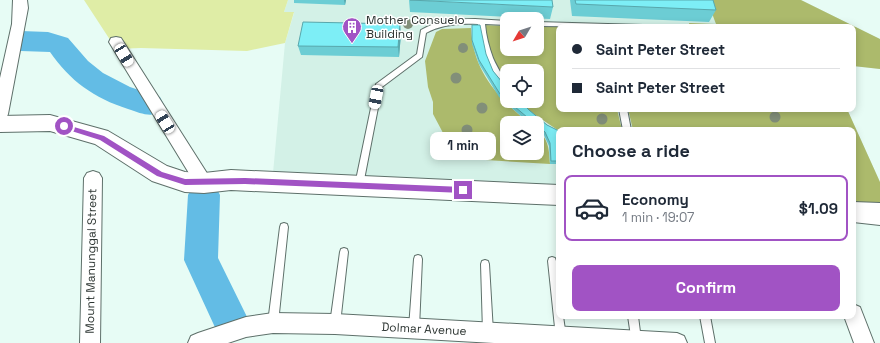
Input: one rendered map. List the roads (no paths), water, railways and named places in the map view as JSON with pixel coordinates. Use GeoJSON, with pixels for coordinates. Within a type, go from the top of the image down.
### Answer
{"type":"FeatureCollection","features":[{"type":"Feature","properties":{"kind":"street"},"geometry":{"type":"LineString","coordinates":[[0,114],[5,63],[19,24],[21,8],[20,0]]}},
{"type":"Feature","properties":{"kind":"street"},"geometry":{"type":"LineString","coordinates":[[116,42],[204,183]]}},
{"type":"Feature","properties":{"kind":"street"},"geometry":{"type":"LineString","coordinates":[[0,124],[50,123],[64,126],[101,138],[160,174],[185,182],[204,183],[230,180],[556,195]]}},
{"type":"Feature","properties":{"kind":"street","name":"Mount Manunggal Street"},"geometry":{"type":"LineString","coordinates":[[90,343],[93,178]]}},
{"type":"Feature","properties":{"kind":"street"},"geometry":{"type":"LineString","coordinates":[[856,212],[880,214]]}},
{"type":"Feature","properties":{"kind":"street"},"geometry":{"type":"LineString","coordinates":[[855,319],[864,343]]}},
{"type":"Feature","properties":{"kind":"street","name":"Dolmar Avenue"},"geometry":{"type":"LineString","coordinates":[[198,343],[246,327],[273,323],[334,324],[414,329],[434,336],[488,333],[516,338],[561,338],[597,341],[636,340],[677,343]]}},
{"type":"Feature","properties":{"kind":"lane"},"geometry":{"type":"LineString","coordinates":[[481,22],[487,56],[500,80]]}},
{"type":"Feature","properties":{"kind":"lane"},"geometry":{"type":"LineString","coordinates":[[359,185],[379,86],[420,55],[424,32],[429,27],[442,23],[500,23]]}},
{"type":"Feature","properties":{"kind":"lane"},"geometry":{"type":"LineString","coordinates":[[544,24],[556,25]]}},
{"type":"Feature","properties":{"kind":"lane"},"geometry":{"type":"LineString","coordinates":[[624,112],[626,127]]}},
{"type":"Feature","properties":{"kind":"lane"},"geometry":{"type":"LineString","coordinates":[[273,323],[284,227]]}},
{"type":"Feature","properties":{"kind":"lane"},"geometry":{"type":"LineString","coordinates":[[334,324],[344,252]]}},
{"type":"Feature","properties":{"kind":"lane"},"geometry":{"type":"LineString","coordinates":[[414,329],[418,259]]}},
{"type":"Feature","properties":{"kind":"lane"},"geometry":{"type":"LineString","coordinates":[[552,261],[556,295]]}},
{"type":"Feature","properties":{"kind":"lane"},"geometry":{"type":"LineString","coordinates":[[485,264],[488,333]]}},
{"type":"Feature","properties":{"kind":"lane"},"geometry":{"type":"LineString","coordinates":[[559,319],[561,338]]}},
{"type":"Feature","properties":{"kind":"lane"},"geometry":{"type":"LineString","coordinates":[[633,319],[636,340]]}},
{"type":"Feature","properties":{"kind":"lane"},"geometry":{"type":"LineString","coordinates":[[706,319],[710,343]]}},
{"type":"Feature","properties":{"kind":"waterway"},"geometry":{"type":"LineString","coordinates":[[21,41],[48,42],[59,45],[78,69],[101,86],[120,95],[150,105]]}},
{"type":"Feature","properties":{"kind":"waterway"},"geometry":{"type":"LineString","coordinates":[[204,195],[201,260],[232,323]]}},
{"type":"Feature","properties":{"kind":"place","name":"Mother Consuelo Building"},"geometry":{"type":"Point","coordinates":[352,44]}}]}
